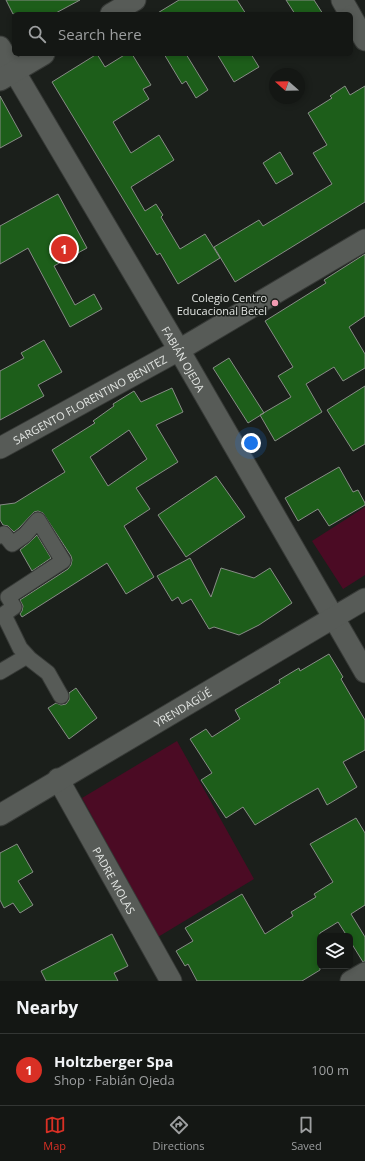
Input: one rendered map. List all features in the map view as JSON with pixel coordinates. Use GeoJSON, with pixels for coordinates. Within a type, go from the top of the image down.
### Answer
{"type":"FeatureCollection","features":[{"type":"Feature","properties":{"kind":"street"},"geometry":{"type":"LineString","coordinates":[[114,12],[135,0]]}},
{"type":"Feature","properties":{"kind":"street"},"geometry":{"type":"LineString","coordinates":[[342,0],[348,12]]}},
{"type":"Feature","properties":{"kind":"street"},"geometry":{"type":"LineString","coordinates":[[353,20],[365,40]]}},
{"type":"Feature","properties":{"kind":"street","name":"FABIÁN OJEDA"},"geometry":{"type":"LineString","coordinates":[[0,46],[7,76],[178,350],[365,672]]}},
{"type":"Feature","properties":{"kind":"street"},"geometry":{"type":"LineString","coordinates":[[7,76],[41,56]]}},
{"type":"Feature","properties":{"kind":"street","name":"SARGENTO FLORENTINO BENITEZ"},"geometry":{"type":"LineString","coordinates":[[0,448],[178,350],[365,240]]}},
{"type":"Feature","properties":{"kind":"street"},"geometry":{"type":"LineString","coordinates":[[0,536],[4,534],[12,544],[25,535],[38,520],[63,560],[38,571],[8,597],[14,607],[3,621],[20,648],[27,656],[48,673],[61,696]]}},
{"type":"Feature","properties":{"kind":"street","name":"YRENDAGÜÉ"},"geometry":{"type":"LineString","coordinates":[[0,815],[58,779],[365,598]]}},
{"type":"Feature","properties":{"kind":"street"},"geometry":{"type":"LineString","coordinates":[[0,672],[27,656]]}},
{"type":"Feature","properties":{"kind":"street","name":"PADRE MOLAS"},"geometry":{"type":"LineString","coordinates":[[58,779],[171,981]]}},
{"type":"Feature","properties":{"kind":"street"},"geometry":{"type":"LineString","coordinates":[[351,981],[365,973]]}},
{"type":"Feature","properties":{"kind":"shaded area"},"geometry":{"type":"Polygon","coordinates":[[[365,507],[365,575],[343,589],[312,541],[365,507]]]}},
{"type":"Feature","properties":{"kind":"shaded area"},"geometry":{"type":"Polygon","coordinates":[[[177,741],[254,879],[158,937],[82,798],[177,741]]]}},
{"type":"Feature","properties":{"kind":"building"},"geometry":{"type":"Polygon","coordinates":[[[6,0],[80,0],[58,12],[12,12],[6,0]]]}},
{"type":"Feature","properties":{"kind":"building"},"geometry":{"type":"Polygon","coordinates":[[[179,0],[237,0],[245,12],[159,12],[179,0]]]}},
{"type":"Feature","properties":{"kind":"building"},"geometry":{"type":"Polygon","coordinates":[[[286,0],[314,0],[322,12],[294,12],[286,0]]]}},
{"type":"Feature","properties":{"kind":"building"},"geometry":{"type":"Polygon","coordinates":[[[94,56],[98,56],[105,67],[123,56],[133,56],[151,85],[143,89],[149,99],[113,122],[131,153],[159,135],[174,160],[131,187],[145,211],[156,204],[163,215],[161,217],[180,249],[205,234],[220,258],[178,284],[160,253],[157,255],[52,82],[94,56]]]}},
{"type":"Feature","properties":{"kind":"building"},"geometry":{"type":"Polygon","coordinates":[[[165,56],[187,56],[208,90],[196,98],[186,81],[182,84],[165,56]]]}},
{"type":"Feature","properties":{"kind":"building"},"geometry":{"type":"Polygon","coordinates":[[[218,56],[252,56],[259,67],[234,82],[218,56]]]}},
{"type":"Feature","properties":{"kind":"building"},"geometry":{"type":"Polygon","coordinates":[[[345,86],[350,95],[365,86],[365,202],[235,282],[214,247],[259,220],[263,226],[332,184],[313,153],[327,145],[308,113],[332,98],[330,96],[345,86]]]}},
{"type":"Feature","properties":{"kind":"building"},"geometry":{"type":"Polygon","coordinates":[[[0,96],[22,136],[0,148],[0,96]]]}},
{"type":"Feature","properties":{"kind":"building"},"geometry":{"type":"Polygon","coordinates":[[[280,152],[293,174],[276,184],[263,163],[280,152]]]}},
{"type":"Feature","properties":{"kind":"building"},"geometry":{"type":"Polygon","coordinates":[[[58,194],[87,248],[54,266],[75,305],[94,294],[102,309],[70,327],[28,248],[0,264],[0,226],[58,194]]]}},
{"type":"Feature","properties":{"kind":"building"},"geometry":{"type":"Polygon","coordinates":[[[365,254],[365,316],[349,327],[365,354],[365,368],[343,381],[334,367],[306,384],[322,412],[275,441],[260,415],[291,397],[278,376],[293,367],[265,321],[326,283],[324,280],[365,254]]]}},
{"type":"Feature","properties":{"kind":"building"},"geometry":{"type":"Polygon","coordinates":[[[44,340],[62,372],[38,385],[44,396],[0,420],[0,371],[24,358],[21,353],[44,340]]]}},
{"type":"Feature","properties":{"kind":"building"},"geometry":{"type":"Polygon","coordinates":[[[229,358],[264,413],[248,423],[213,368],[229,358]]]}},
{"type":"Feature","properties":{"kind":"building"},"geometry":{"type":"Polygon","coordinates":[[[365,386],[365,444],[353,451],[327,410],[365,386]]]}},
{"type":"Feature","properties":{"kind":"building"},"geometry":{"type":"Polygon","coordinates":[[[172,388],[183,412],[156,425],[178,462],[136,488],[150,509],[124,526],[154,577],[126,594],[107,563],[22,617],[20,614],[23,606],[20,600],[68,569],[72,560],[71,556],[43,513],[38,511],[34,512],[14,532],[8,526],[3,525],[0,520],[0,505],[15,503],[65,472],[52,450],[95,423],[93,421],[114,406],[113,404],[134,391],[141,402],[172,388]],[[129,430],[90,457],[108,486],[147,459],[129,430]]]}},
{"type":"Feature","properties":{"kind":"building"},"geometry":{"type":"Polygon","coordinates":[[[339,467],[353,492],[358,490],[365,505],[329,526],[318,509],[298,521],[285,498],[339,467]]]}},
{"type":"Feature","properties":{"kind":"building"},"geometry":{"type":"Polygon","coordinates":[[[216,476],[245,517],[186,557],[158,515],[216,476]]]}},
{"type":"Feature","properties":{"kind":"building"},"geometry":{"type":"Polygon","coordinates":[[[37,535],[51,558],[32,571],[20,550],[37,535]]]}},
{"type":"Feature","properties":{"kind":"building"},"geometry":{"type":"Polygon","coordinates":[[[190,558],[211,597],[221,568],[254,578],[270,568],[292,603],[259,625],[239,635],[214,627],[209,629],[191,599],[182,604],[178,597],[172,601],[157,576],[190,558]]]}},
{"type":"Feature","properties":{"kind":"building"},"geometry":{"type":"Polygon","coordinates":[[[329,654],[343,677],[341,679],[365,720],[365,750],[343,762],[357,787],[327,805],[318,788],[255,825],[243,807],[226,818],[201,780],[212,773],[190,739],[206,729],[212,737],[240,719],[235,710],[280,683],[279,680],[299,668],[300,671],[329,654]]]}},
{"type":"Feature","properties":{"kind":"building"},"geometry":{"type":"Polygon","coordinates":[[[76,688],[97,718],[69,739],[48,708],[56,703],[61,705],[66,704],[69,700],[69,693],[76,688]]]}},
{"type":"Feature","properties":{"kind":"building"},"geometry":{"type":"Polygon","coordinates":[[[356,818],[365,833],[365,905],[351,914],[365,937],[365,961],[363,962],[353,946],[353,933],[345,933],[338,922],[320,933],[317,933],[317,969],[320,970],[302,981],[197,981],[188,964],[185,966],[176,951],[193,941],[185,928],[242,894],[265,934],[293,916],[291,912],[316,897],[314,894],[333,882],[310,844],[356,818]]]}},
{"type":"Feature","properties":{"kind":"building"},"geometry":{"type":"Polygon","coordinates":[[[17,844],[33,872],[18,881],[33,905],[20,913],[13,903],[4,908],[0,900],[0,853],[17,844]]]}},
{"type":"Feature","properties":{"kind":"building"},"geometry":{"type":"Polygon","coordinates":[[[112,934],[128,966],[114,973],[118,981],[46,981],[41,971],[112,934]]]}},
{"type":"Feature","properties":{"kind":"place","name":"Holtzberger Spa"},"geometry":{"type":"Point","coordinates":[64,249]}},
{"type":"Feature","properties":{"kind":"place","name":"Colegio Centro Educacional Betel"},"geometry":{"type":"Point","coordinates":[275,303]}}]}
